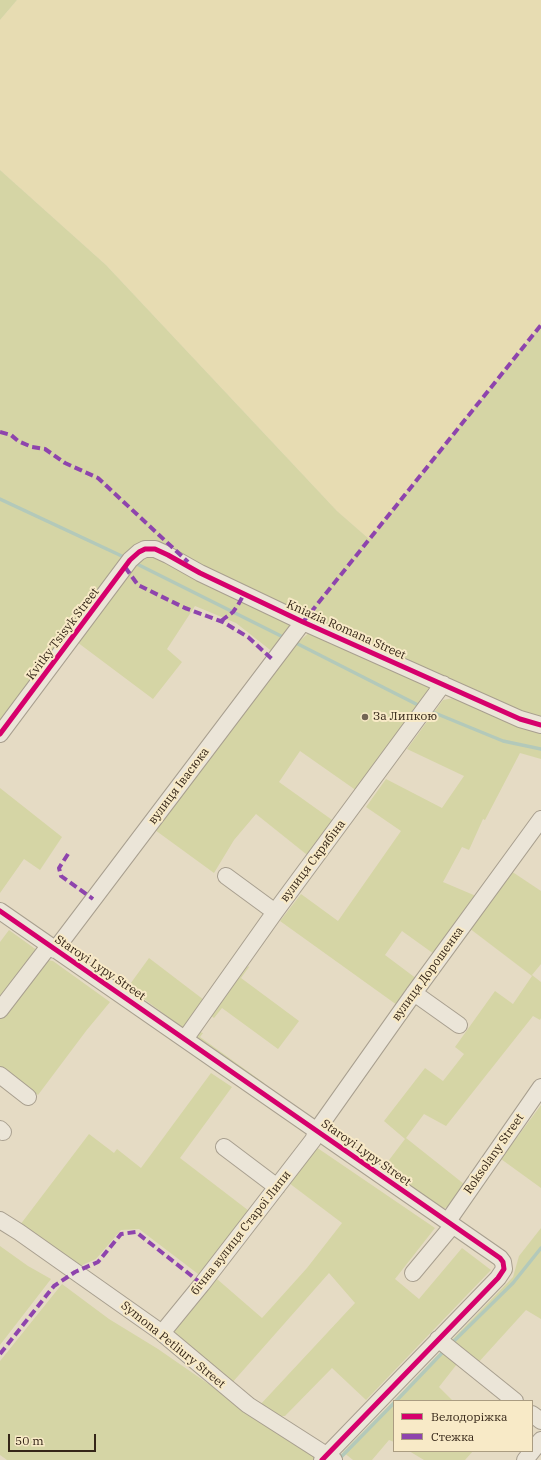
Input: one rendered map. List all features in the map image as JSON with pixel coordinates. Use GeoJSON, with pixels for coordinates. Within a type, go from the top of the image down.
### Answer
{"type":"FeatureCollection","features":[{"type":"Feature","properties":{"kind":"street","name":"Kniazia Romana Street"},"geometry":{"type":"LineString","coordinates":[[146,549],[155,549],[200,573],[294,633],[443,684],[520,719],[541,725]]}},
{"type":"Feature","properties":{"kind":"street","name":"Kvitky Tsisyk Street"},"geometry":{"type":"LineString","coordinates":[[0,734],[130,560],[138,552],[146,549]]}},
{"type":"Feature","properties":{"kind":"street","name":"вулиця Івасюка"},"geometry":{"type":"LineString","coordinates":[[0,1010],[52,948],[294,633]]}},
{"type":"Feature","properties":{"kind":"street","name":"вулиця Скрябіна"},"geometry":{"type":"LineString","coordinates":[[185,1039],[274,912],[433,700],[443,684]]}},
{"type":"Feature","properties":{"kind":"street","name":"вулиця Дорошенка"},"geometry":{"type":"LineString","coordinates":[[317,1130],[541,818]]}},
{"type":"Feature","properties":{"kind":"street"},"geometry":{"type":"LineString","coordinates":[[226,876],[274,912]]}},
{"type":"Feature","properties":{"kind":"street","name":"Staroyi Lypy Street"},"geometry":{"type":"LineString","coordinates":[[0,911],[317,1130],[500,1258],[503,1262],[504,1269],[498,1278],[438,1339],[328,1458]]}},
{"type":"Feature","properties":{"kind":"street"},"geometry":{"type":"LineString","coordinates":[[414,993],[459,1025]]}},
{"type":"Feature","properties":{"kind":"street"},"geometry":{"type":"LineString","coordinates":[[0,1075],[28,1097]]}},
{"type":"Feature","properties":{"kind":"street","name":"Roksolany Street"},"geometry":{"type":"LineString","coordinates":[[414,1273],[540,1092]]}},
{"type":"Feature","properties":{"kind":"street","name":"бічна вулиця Старої Липи"},"geometry":{"type":"LineString","coordinates":[[162,1333],[202,1284],[313,1140],[317,1130]]}},
{"type":"Feature","properties":{"kind":"street"},"geometry":{"type":"LineString","coordinates":[[224,1147],[277,1187]]}},
{"type":"Feature","properties":{"kind":"street","name":"Symona Petliury Street"},"geometry":{"type":"LineString","coordinates":[[0,1220],[162,1333],[248,1405],[328,1458]]}},
{"type":"Feature","properties":{"kind":"street"},"geometry":{"type":"LineString","coordinates":[[438,1339],[514,1400]]}},
{"type":"Feature","properties":{"kind":"street"},"geometry":{"type":"LineString","coordinates":[[533,1415],[541,1421]]}},
{"type":"Feature","properties":{"kind":"street"},"geometry":{"type":"LineString","coordinates":[[533,1450],[541,1440]]}},
{"type":"Feature","properties":{"kind":"street"},"geometry":{"type":"LineString","coordinates":[[525,1460],[531,1452]]}},
{"type":"Feature","properties":{"kind":"shaded area"},"geometry":{"type":"Polygon","coordinates":[[[17,0],[541,0],[541,325],[369,539],[337,511],[106,265],[0,170],[0,20],[17,0]]]}},
{"type":"Feature","properties":{"kind":"green space"},"geometry":{"type":"Polygon","coordinates":[[[0,0],[17,0],[0,20],[0,0]]]}},
{"type":"Feature","properties":{"kind":"green space"},"geometry":{"type":"Polygon","coordinates":[[[0,170],[106,265],[337,511],[369,539],[541,325],[541,720],[518,712],[420,665],[208,572],[155,542],[41,669],[36,672],[31,678],[31,683],[0,721],[0,170]]]}},
{"type":"Feature","properties":{"kind":"green space"},"geometry":{"type":"Polygon","coordinates":[[[154,555],[295,624],[274,653],[236,623],[195,606],[167,649],[182,662],[153,699],[77,642],[140,560],[143,557],[154,555]]]}},
{"type":"Feature","properties":{"kind":"green space"},"geometry":{"type":"Polygon","coordinates":[[[311,631],[433,687],[357,791],[300,751],[279,782],[335,822],[311,858],[256,814],[234,840],[214,873],[155,830],[295,645],[311,631]]]}},
{"type":"Feature","properties":{"kind":"green space"},"geometry":{"type":"Polygon","coordinates":[[[459,697],[541,731],[541,759],[520,753],[485,820],[483,819],[469,850],[462,847],[443,882],[476,896],[434,954],[402,931],[385,955],[417,979],[397,1005],[280,921],[301,894],[338,921],[401,831],[366,807],[386,779],[442,808],[464,776],[407,749],[443,700],[459,697]]]}},
{"type":"Feature","properties":{"kind":"green space"},"geometry":{"type":"Polygon","coordinates":[[[0,788],[62,837],[40,870],[24,859],[0,893],[0,788]]]}},
{"type":"Feature","properties":{"kind":"green space"},"geometry":{"type":"Polygon","coordinates":[[[511,871],[541,891],[541,964],[532,975],[541,982],[541,1018],[540,1020],[533,1016],[446,1126],[424,1114],[406,1138],[464,1184],[448,1206],[445,1208],[440,1208],[383,1168],[405,1139],[384,1121],[425,1068],[443,1081],[464,1054],[455,1047],[495,991],[513,1004],[532,976],[469,928],[511,871]]]}},
{"type":"Feature","properties":{"kind":"green space"},"geometry":{"type":"Polygon","coordinates":[[[9,930],[38,951],[0,1002],[0,942],[9,930]]]}},
{"type":"Feature","properties":{"kind":"green space"},"geometry":{"type":"Polygon","coordinates":[[[149,958],[204,1000],[183,1028],[128,987],[149,958]]]}},
{"type":"Feature","properties":{"kind":"green space"},"geometry":{"type":"Polygon","coordinates":[[[47,960],[53,961],[110,1002],[86,1031],[38,1095],[0,1066],[0,1019],[43,963],[47,960]]]}},
{"type":"Feature","properties":{"kind":"green space"},"geometry":{"type":"Polygon","coordinates":[[[248,966],[249,967],[241,978],[299,1021],[278,1049],[222,1008],[214,1018],[210,1015],[248,966]]]}},
{"type":"Feature","properties":{"kind":"green space"},"geometry":{"type":"Polygon","coordinates":[[[200,1032],[203,1033],[200,1037],[264,1083],[262,1085],[197,1039],[197,1034],[200,1032]]]}},
{"type":"Feature","properties":{"kind":"green space"},"geometry":{"type":"Polygon","coordinates":[[[211,1073],[232,1087],[180,1158],[253,1214],[202,1277],[139,1229],[121,1230],[96,1259],[80,1266],[20,1225],[89,1134],[114,1153],[117,1149],[141,1168],[211,1073]]]}},
{"type":"Feature","properties":{"kind":"green space"},"geometry":{"type":"Polygon","coordinates":[[[541,1105],[541,1188],[501,1159],[541,1105]]]}},
{"type":"Feature","properties":{"kind":"green space"},"geometry":{"type":"Polygon","coordinates":[[[316,1147],[435,1228],[395,1279],[419,1299],[462,1248],[491,1270],[366,1400],[332,1368],[285,1416],[279,1416],[259,1406],[355,1303],[329,1273],[231,1384],[170,1335],[217,1279],[262,1318],[307,1268],[342,1223],[289,1183],[316,1147]]]}},
{"type":"Feature","properties":{"kind":"green space"},"geometry":{"type":"Polygon","coordinates":[[[541,1228],[541,1319],[526,1310],[477,1364],[449,1343],[513,1277],[519,1256],[541,1228]]]}},
{"type":"Feature","properties":{"kind":"green space"},"geometry":{"type":"Polygon","coordinates":[[[0,1246],[28,1266],[51,1279],[0,1345],[0,1246]]]}},
{"type":"Feature","properties":{"kind":"green space"},"geometry":{"type":"Polygon","coordinates":[[[62,1284],[109,1319],[158,1349],[226,1396],[324,1460],[7,1460],[0,1455],[0,1361],[62,1284]]]}},
{"type":"Feature","properties":{"kind":"green space"},"geometry":{"type":"Polygon","coordinates":[[[443,1352],[457,1364],[439,1387],[452,1400],[395,1400],[443,1352]]]}},
{"type":"Feature","properties":{"kind":"green space"},"geometry":{"type":"Polygon","coordinates":[[[393,1402],[393,1442],[389,1440],[372,1460],[353,1460],[343,1452],[393,1402]]]}},
{"type":"Feature","properties":{"kind":"green space"},"geometry":{"type":"Polygon","coordinates":[[[411,1452],[472,1452],[465,1460],[424,1460],[411,1452]]]}},
{"type":"Feature","properties":{"kind":"waterway"},"geometry":{"type":"LineString","coordinates":[[0,499],[126,558]]}},
{"type":"Feature","properties":{"kind":"waterway"},"geometry":{"type":"LineString","coordinates":[[135,563],[285,638]]}},
{"type":"Feature","properties":{"kind":"waterway"},"geometry":{"type":"LineString","coordinates":[[294,642],[420,706]]}},
{"type":"Feature","properties":{"kind":"waterway"},"geometry":{"type":"LineString","coordinates":[[430,711],[503,741],[541,749]]}},
{"type":"Feature","properties":{"kind":"waterway"},"geometry":{"type":"LineString","coordinates":[[453,1342],[513,1283],[541,1248]]}},
{"type":"Feature","properties":{"kind":"waterway"},"geometry":{"type":"LineString","coordinates":[[397,1400],[442,1353]]}},
{"type":"Feature","properties":{"kind":"waterway"},"geometry":{"type":"LineString","coordinates":[[341,1457],[393,1404]]}},
{"type":"Feature","properties":{"kind":"marked path"},"geometry":{"type":"LineString","coordinates":[[303,622],[541,325]]}},
{"type":"Feature","properties":{"kind":"marked path"},"geometry":{"type":"LineString","coordinates":[[0,432],[11,435],[18,441],[32,447],[45,449],[65,463],[98,478],[188,562]]}},
{"type":"Feature","properties":{"kind":"marked path"},"geometry":{"type":"LineString","coordinates":[[125,567],[138,585],[185,608],[223,622],[248,637],[273,660]]}},
{"type":"Feature","properties":{"kind":"marked path"},"geometry":{"type":"LineString","coordinates":[[221,621],[233,612],[244,594]]}},
{"type":"Feature","properties":{"kind":"marked path"},"geometry":{"type":"LineString","coordinates":[[68,854],[59,868],[61,876],[93,899]]}},
{"type":"Feature","properties":{"kind":"marked path"},"geometry":{"type":"LineString","coordinates":[[0,1354],[54,1286],[75,1272],[98,1262],[121,1234],[136,1232],[202,1284]]}},
{"type":"Feature","properties":{"kind":"cycle path"},"geometry":{"type":"LineString","coordinates":[[0,734],[130,560],[145,549],[155,549],[200,573],[303,622],[520,719],[541,725]]}},
{"type":"Feature","properties":{"kind":"cycle path"},"geometry":{"type":"LineString","coordinates":[[0,911],[500,1258],[503,1262],[504,1269],[498,1278],[322,1460]]}},
{"type":"Feature","properties":{"kind":"place","name":"За Липкою"},"geometry":{"type":"Point","coordinates":[365,717]}}]}
